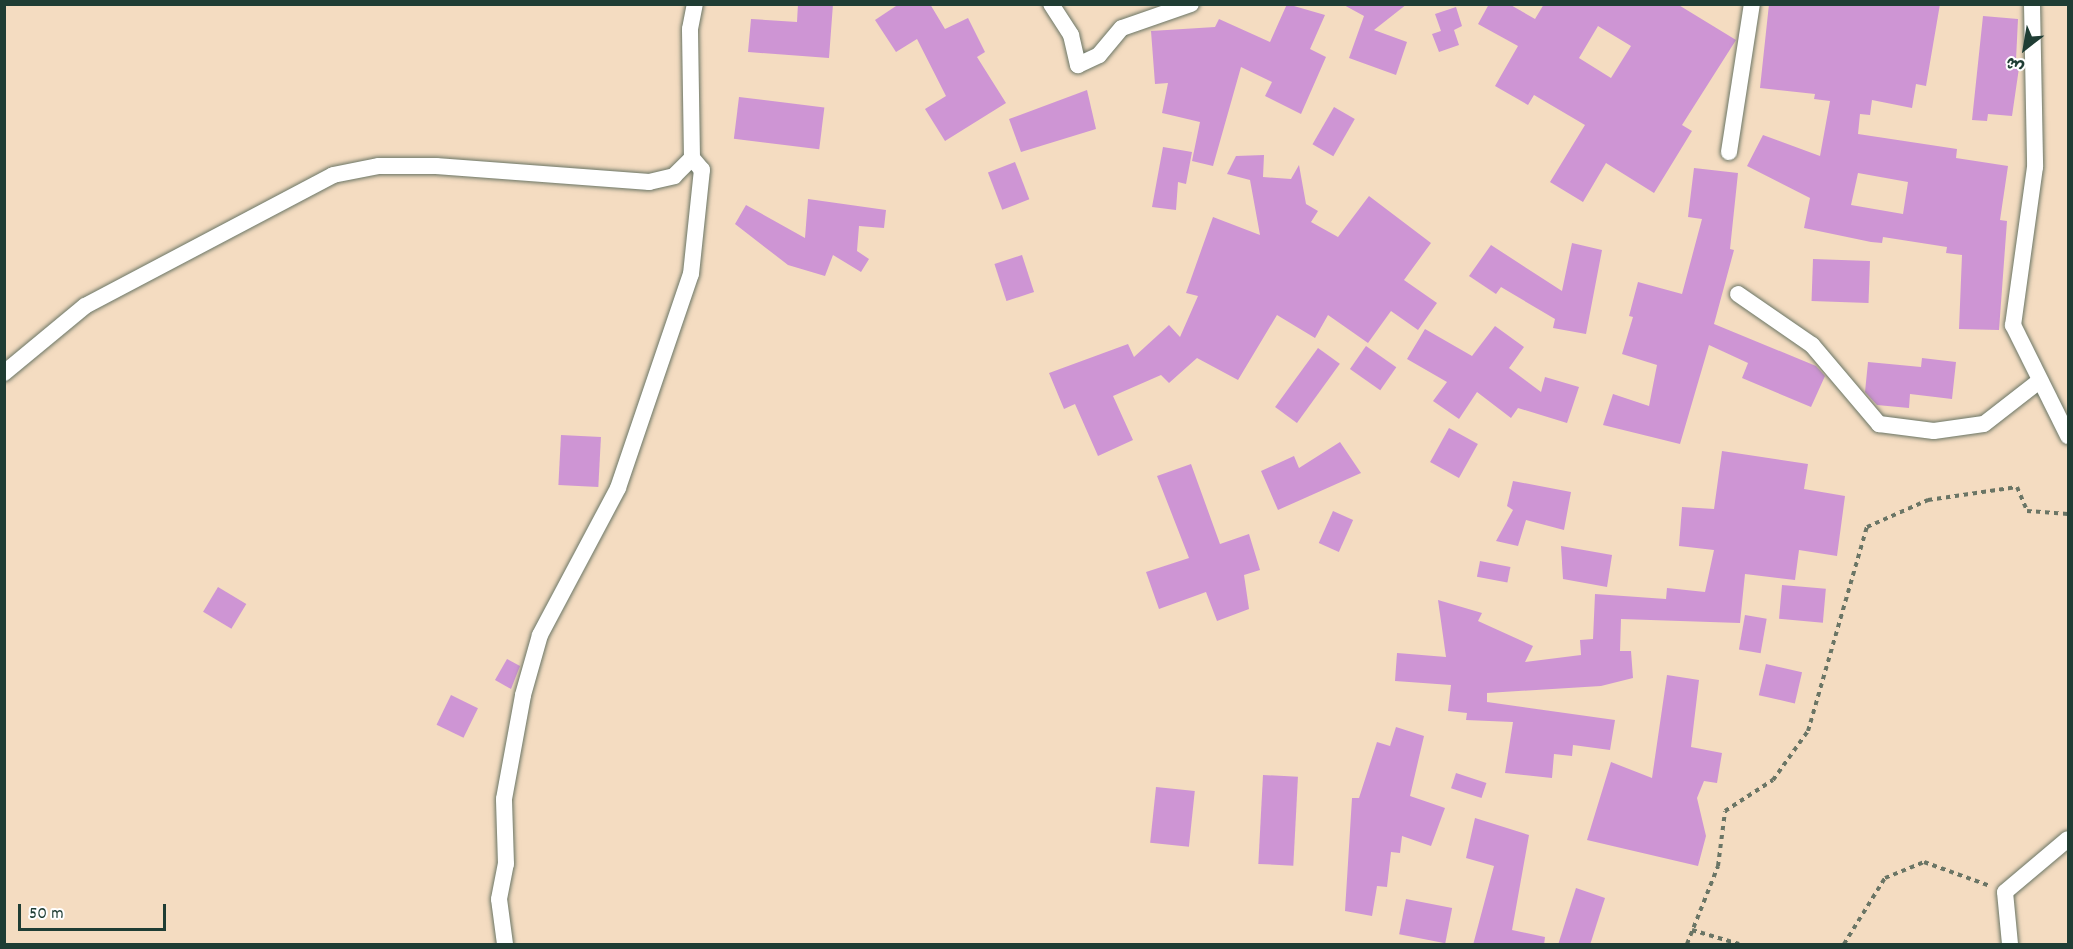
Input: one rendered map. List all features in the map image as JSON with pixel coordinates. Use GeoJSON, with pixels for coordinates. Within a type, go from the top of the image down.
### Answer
{"type":"FeatureCollection","features":[{"type":"Feature","properties":{"kind":"street"},"geometry":{"type":"LineString","coordinates":[[4,373],[85,306],[333,175],[379,166],[436,166],[649,182],[674,176],[692,158],[696,125],[690,29],[695,4]]}},
{"type":"Feature","properties":{"kind":"street"},"geometry":{"type":"LineString","coordinates":[[1051,4],[1071,35],[1078,65],[1099,55],[1122,28],[1191,4]]}},
{"type":"Feature","properties":{"kind":"street"},"geometry":{"type":"LineString","coordinates":[[1729,152],[1752,4]]}},
{"type":"Feature","properties":{"kind":"street"},"geometry":{"type":"LineString","coordinates":[[2032,4],[2035,167],[2013,325],[2038,382],[2068,436]]}},
{"type":"Feature","properties":{"kind":"street"},"geometry":{"type":"LineString","coordinates":[[505,945],[499,899],[506,864],[504,799],[523,695],[540,635],[618,488],[691,274],[702,170],[692,158]]}},
{"type":"Feature","properties":{"kind":"street"},"geometry":{"type":"LineString","coordinates":[[1738,294],[1812,345],[1879,424],[1934,431],[1984,424],[2038,382]]}},
{"type":"Feature","properties":{"kind":"street"},"geometry":{"type":"LineString","coordinates":[[2010,945],[2005,892],[2068,839]]}},
{"type":"Feature","properties":{"kind":"path"},"geometry":{"type":"LineString","coordinates":[[1687,945],[1718,866],[1725,811],[1773,780],[1808,732],[1867,527],[1928,500],[2017,487],[2027,511],[2068,514]]}},
{"type":"Feature","properties":{"kind":"path"},"geometry":{"type":"LineString","coordinates":[[1844,945],[1886,878],[1924,862],[2005,892]]}},
{"type":"Feature","properties":{"kind":"path"},"geometry":{"type":"LineString","coordinates":[[1692,930],[1739,945]]}},
{"type":"Feature","properties":{"kind":"building"},"geometry":{"type":"Polygon","coordinates":[[[798,4],[833,4],[829,58],[748,52],[751,19],[797,22],[798,4]]]}},
{"type":"Feature","properties":{"kind":"building"},"geometry":{"type":"Polygon","coordinates":[[[899,4],[930,4],[945,29],[968,18],[985,52],[977,57],[1006,103],[945,141],[925,109],[946,96],[917,39],[896,52],[875,20],[899,4]]]}},
{"type":"Feature","properties":{"kind":"building"},"geometry":{"type":"Polygon","coordinates":[[[1287,4],[1325,15],[1310,49],[1326,57],[1301,114],[1265,96],[1272,82],[1241,67],[1213,166],[1192,161],[1200,122],[1162,113],[1168,83],[1155,84],[1151,31],[1215,27],[1219,19],[1270,42],[1287,4]]]}},
{"type":"Feature","properties":{"kind":"building"},"geometry":{"type":"Polygon","coordinates":[[[1342,4],[1407,4],[1374,30],[1407,42],[1396,75],[1349,58],[1364,16],[1342,4]]]}},
{"type":"Feature","properties":{"kind":"building"},"geometry":{"type":"Polygon","coordinates":[[[1489,4],[1509,4],[1535,19],[1544,4],[1677,4],[1736,40],[1682,125],[1692,131],[1654,193],[1606,163],[1583,202],[1550,182],[1585,125],[1534,95],[1528,105],[1495,86],[1518,46],[1478,24],[1489,4]],[[1598,26],[1579,58],[1611,78],[1631,46],[1598,26]]]}},
{"type":"Feature","properties":{"kind":"building"},"geometry":{"type":"Polygon","coordinates":[[[1769,4],[1940,4],[1926,86],[1916,84],[1912,108],[1872,100],[1870,115],[1860,114],[1858,134],[1957,149],[1956,158],[2008,166],[2000,220],[2007,221],[1999,330],[1959,329],[1962,255],[1946,253],[1947,247],[1883,237],[1882,243],[1871,242],[1804,228],[1810,198],[1747,166],[1763,135],[1820,156],[1830,101],[1814,99],[1815,94],[1760,88],[1769,4]],[[1858,173],[1851,205],[1903,214],[1908,182],[1858,173]]]}},
{"type":"Feature","properties":{"kind":"building"},"geometry":{"type":"Polygon","coordinates":[[[1456,7],[1462,26],[1454,30],[1459,45],[1439,52],[1432,34],[1441,31],[1435,14],[1456,7]]]}},
{"type":"Feature","properties":{"kind":"building"},"geometry":{"type":"Polygon","coordinates":[[[1983,16],[2018,19],[2016,60],[2020,61],[2012,116],[1988,114],[1987,121],[1972,120],[1983,16]]]}},
{"type":"Feature","properties":{"kind":"building"},"geometry":{"type":"Polygon","coordinates":[[[1087,90],[1096,129],[1021,152],[1009,119],[1087,90]]]}},
{"type":"Feature","properties":{"kind":"building"},"geometry":{"type":"Polygon","coordinates":[[[739,97],[824,107],[819,149],[734,139],[739,97]]]}},
{"type":"Feature","properties":{"kind":"building"},"geometry":{"type":"Polygon","coordinates":[[[1334,107],[1355,119],[1333,156],[1312,144],[1334,107]]]}},
{"type":"Feature","properties":{"kind":"building"},"geometry":{"type":"Polygon","coordinates":[[[1163,147],[1192,152],[1186,184],[1178,182],[1176,210],[1152,207],[1163,147]]]}},
{"type":"Feature","properties":{"kind":"building"},"geometry":{"type":"Polygon","coordinates":[[[1264,155],[1263,177],[1291,179],[1299,165],[1306,204],[1318,211],[1311,222],[1338,237],[1369,196],[1431,243],[1404,280],[1437,303],[1418,330],[1391,311],[1368,343],[1328,315],[1315,338],[1277,315],[1238,380],[1197,358],[1169,383],[1161,375],[1113,396],[1133,440],[1098,456],[1075,404],[1064,409],[1049,373],[1128,344],[1134,357],[1169,325],[1180,337],[1198,296],[1186,293],[1213,217],[1260,235],[1250,180],[1227,174],[1236,156],[1264,155]]]}},
{"type":"Feature","properties":{"kind":"building"},"geometry":{"type":"Polygon","coordinates":[[[1015,162],[1029,199],[1002,210],[988,172],[1015,162]]]}},
{"type":"Feature","properties":{"kind":"building"},"geometry":{"type":"Polygon","coordinates":[[[1694,168],[1738,173],[1730,249],[1734,250],[1714,324],[1816,366],[1825,376],[1811,407],[1742,378],[1748,363],[1709,345],[1680,444],[1603,425],[1613,394],[1649,406],[1657,365],[1622,354],[1633,317],[1629,316],[1638,282],[1682,294],[1702,219],[1688,217],[1694,168]]]}},
{"type":"Feature","properties":{"kind":"building"},"geometry":{"type":"Polygon","coordinates":[[[808,199],[886,210],[884,228],[859,226],[857,251],[869,259],[861,272],[833,255],[825,276],[788,265],[735,224],[746,205],[805,238],[808,199]]]}},
{"type":"Feature","properties":{"kind":"building"},"geometry":{"type":"Polygon","coordinates":[[[1572,243],[1602,250],[1586,334],[1553,328],[1555,319],[1501,287],[1496,294],[1469,276],[1491,245],[1562,291],[1572,243]]]}},
{"type":"Feature","properties":{"kind":"building"},"geometry":{"type":"Polygon","coordinates":[[[1022,255],[1034,292],[1006,301],[994,264],[1022,255]]]}},
{"type":"Feature","properties":{"kind":"building"},"geometry":{"type":"Polygon","coordinates":[[[1813,259],[1870,261],[1868,303],[1812,301],[1813,259]]]}},
{"type":"Feature","properties":{"kind":"building"},"geometry":{"type":"Polygon","coordinates":[[[1495,326],[1524,347],[1509,368],[1541,392],[1545,377],[1579,387],[1567,423],[1518,408],[1511,418],[1477,392],[1459,419],[1433,401],[1447,382],[1407,359],[1425,329],[1472,356],[1495,326]]]}},
{"type":"Feature","properties":{"kind":"building"},"geometry":{"type":"Polygon","coordinates":[[[1366,346],[1396,367],[1380,390],[1350,369],[1366,346]]]}},
{"type":"Feature","properties":{"kind":"building"},"geometry":{"type":"Polygon","coordinates":[[[1318,348],[1340,364],[1297,423],[1275,407],[1318,348]]]}},
{"type":"Feature","properties":{"kind":"building"},"geometry":{"type":"Polygon","coordinates":[[[1922,358],[1956,362],[1952,399],[1910,394],[1909,408],[1877,405],[1865,392],[1868,362],[1921,367],[1922,358]]]}},
{"type":"Feature","properties":{"kind":"building"},"geometry":{"type":"Polygon","coordinates":[[[1449,428],[1478,444],[1459,478],[1430,462],[1449,428]]]}},
{"type":"Feature","properties":{"kind":"building"},"geometry":{"type":"Polygon","coordinates":[[[561,435],[601,437],[598,487],[558,485],[561,435]]]}},
{"type":"Feature","properties":{"kind":"building"},"geometry":{"type":"Polygon","coordinates":[[[1340,442],[1361,473],[1278,510],[1261,471],[1294,456],[1299,468],[1340,442]]]}},
{"type":"Feature","properties":{"kind":"building"},"geometry":{"type":"Polygon","coordinates":[[[1722,451],[1808,464],[1804,489],[1845,496],[1837,556],[1799,550],[1795,580],[1745,574],[1740,623],[1621,619],[1620,651],[1631,651],[1633,678],[1601,686],[1487,693],[1487,702],[1615,720],[1610,750],[1573,745],[1572,756],[1554,754],[1552,778],[1505,773],[1513,722],[1466,720],[1467,713],[1448,711],[1451,685],[1395,681],[1397,653],[1446,657],[1438,600],[1482,613],[1478,621],[1533,646],[1525,662],[1581,655],[1580,640],[1593,639],[1595,594],[1666,599],[1667,588],[1705,592],[1714,550],[1679,546],[1682,507],[1714,509],[1722,451]]]}},
{"type":"Feature","properties":{"kind":"building"},"geometry":{"type":"Polygon","coordinates":[[[1191,464],[1220,544],[1249,534],[1260,570],[1244,575],[1249,609],[1217,621],[1206,592],[1159,609],[1146,572],[1189,558],[1157,476],[1191,464]]]}},
{"type":"Feature","properties":{"kind":"building"},"geometry":{"type":"Polygon","coordinates":[[[1513,481],[1571,492],[1564,530],[1526,520],[1518,546],[1496,541],[1513,510],[1507,506],[1513,481]]]}},
{"type":"Feature","properties":{"kind":"building"},"geometry":{"type":"Polygon","coordinates":[[[1333,511],[1353,520],[1339,552],[1319,543],[1333,511]]]}},
{"type":"Feature","properties":{"kind":"building"},"geometry":{"type":"Polygon","coordinates":[[[1561,546],[1612,555],[1607,587],[1563,579],[1561,546]]]}},
{"type":"Feature","properties":{"kind":"building"},"geometry":{"type":"Polygon","coordinates":[[[1480,561],[1510,567],[1507,583],[1477,577],[1480,561]]]}},
{"type":"Feature","properties":{"kind":"building"},"geometry":{"type":"Polygon","coordinates":[[[1782,585],[1826,589],[1823,623],[1779,619],[1782,585]]]}},
{"type":"Feature","properties":{"kind":"building"},"geometry":{"type":"Polygon","coordinates":[[[218,587],[246,604],[231,629],[203,612],[218,587]]]}},
{"type":"Feature","properties":{"kind":"building"},"geometry":{"type":"Polygon","coordinates":[[[1745,615],[1767,619],[1761,653],[1739,649],[1745,615]]]}},
{"type":"Feature","properties":{"kind":"building"},"geometry":{"type":"Polygon","coordinates":[[[507,659],[520,666],[511,689],[495,680],[507,659]]]}},
{"type":"Feature","properties":{"kind":"building"},"geometry":{"type":"Polygon","coordinates":[[[1766,664],[1802,672],[1795,704],[1759,695],[1766,664]]]}},
{"type":"Feature","properties":{"kind":"building"},"geometry":{"type":"Polygon","coordinates":[[[1667,675],[1699,680],[1691,747],[1722,753],[1717,783],[1704,781],[1697,798],[1706,836],[1698,866],[1587,840],[1611,762],[1652,778],[1667,675]]]}},
{"type":"Feature","properties":{"kind":"building"},"geometry":{"type":"Polygon","coordinates":[[[451,695],[478,708],[463,738],[437,725],[451,695]]]}},
{"type":"Feature","properties":{"kind":"building"},"geometry":{"type":"Polygon","coordinates":[[[1396,727],[1424,736],[1410,796],[1445,808],[1431,846],[1402,836],[1400,853],[1391,852],[1387,887],[1377,886],[1372,916],[1345,911],[1352,798],[1359,798],[1377,742],[1390,746],[1396,727]]]}},
{"type":"Feature","properties":{"kind":"building"},"geometry":{"type":"Polygon","coordinates":[[[1456,773],[1486,783],[1481,798],[1451,788],[1456,773]]]}},
{"type":"Feature","properties":{"kind":"building"},"geometry":{"type":"Polygon","coordinates":[[[1263,775],[1298,777],[1293,866],[1258,864],[1263,775]]]}},
{"type":"Feature","properties":{"kind":"building"},"geometry":{"type":"Polygon","coordinates":[[[1156,787],[1195,791],[1189,847],[1150,843],[1156,787]]]}},
{"type":"Feature","properties":{"kind":"building"},"geometry":{"type":"Polygon","coordinates":[[[1475,818],[1529,835],[1512,930],[1545,937],[1544,945],[1473,945],[1494,866],[1466,858],[1475,818]]]}},
{"type":"Feature","properties":{"kind":"building"},"geometry":{"type":"Polygon","coordinates":[[[1576,888],[1605,898],[1590,945],[1558,945],[1576,888]]]}},
{"type":"Feature","properties":{"kind":"building"},"geometry":{"type":"Polygon","coordinates":[[[1406,899],[1452,908],[1445,943],[1399,934],[1406,899]]]}}]}
